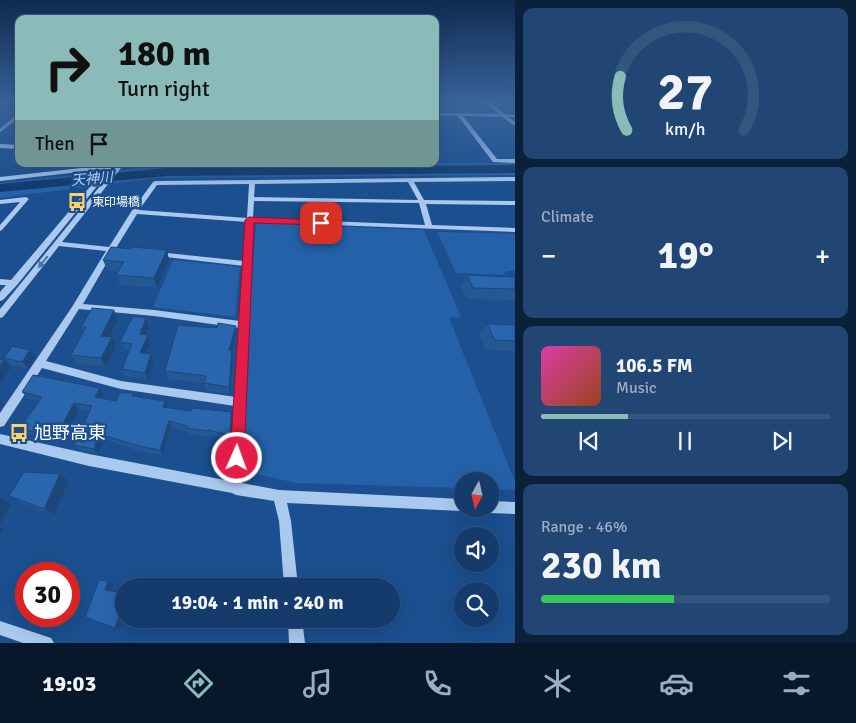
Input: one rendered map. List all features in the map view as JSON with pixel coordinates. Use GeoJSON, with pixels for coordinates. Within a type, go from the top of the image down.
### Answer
{"type":"FeatureCollection","features":[{"type":"Feature","properties":{"kind":"street"},"geometry":{"type":"LineString","coordinates":[[472,131],[495,161],[515,160]]}},
{"type":"Feature","properties":{"kind":"street"},"geometry":{"type":"LineString","coordinates":[[0,146],[15,147]]}},
{"type":"Feature","properties":{"kind":"street"},"geometry":{"type":"LineString","coordinates":[[0,179],[109,167]]}},
{"type":"Feature","properties":{"kind":"street"},"geometry":{"type":"LineString","coordinates":[[0,298],[109,167]]}},
{"type":"Feature","properties":{"kind":"street"},"geometry":{"type":"LineString","coordinates":[[0,315],[119,167]]}},
{"type":"Feature","properties":{"kind":"street"},"geometry":{"type":"LineString","coordinates":[[0,422],[112,250],[134,212],[156,183],[515,179]]}},
{"type":"Feature","properties":{"kind":"street"},"geometry":{"type":"LineString","coordinates":[[410,180],[422,202],[429,226]]}},
{"type":"Feature","properties":{"kind":"street"},"geometry":{"type":"LineString","coordinates":[[236,489],[239,402],[252,181]]}},
{"type":"Feature","properties":{"kind":"street"},"geometry":{"type":"LineString","coordinates":[[0,202],[26,199],[0,229]]}},
{"type":"Feature","properties":{"kind":"street"},"geometry":{"type":"LineString","coordinates":[[251,199],[515,203]]}},
{"type":"Feature","properties":{"kind":"street"},"geometry":{"type":"LineString","coordinates":[[134,212],[249,220],[515,230]]}},
{"type":"Feature","properties":{"kind":"street"},"geometry":{"type":"LineString","coordinates":[[58,244],[121,251]]}},
{"type":"Feature","properties":{"kind":"street"},"geometry":{"type":"LineString","coordinates":[[150,254],[247,264]]}},
{"type":"Feature","properties":{"kind":"street"},"geometry":{"type":"LineString","coordinates":[[0,282],[14,283]]}},
{"type":"Feature","properties":{"kind":"street"},"geometry":{"type":"LineString","coordinates":[[76,306],[244,324]]}},
{"type":"Feature","properties":{"kind":"street"},"geometry":{"type":"LineString","coordinates":[[39,363],[121,385],[239,402]]}},
{"type":"Feature","properties":{"kind":"street"},"geometry":{"type":"LineString","coordinates":[[0,439],[89,460],[279,496],[454,505]]}},
{"type":"Feature","properties":{"kind":"street"},"geometry":{"type":"LineString","coordinates":[[279,496],[285,521],[290,578]]}},
{"type":"Feature","properties":{"kind":"street"},"geometry":{"type":"LineString","coordinates":[[499,507],[515,508]]}},
{"type":"Feature","properties":{"kind":"street"},"geometry":{"type":"LineString","coordinates":[[0,628],[46,643]]}},
{"type":"Feature","properties":{"kind":"street"},"geometry":{"type":"LineString","coordinates":[[296,628],[297,643]]}},
{"type":"Feature","properties":{"kind":"shaded area"},"geometry":{"type":"Polygon","coordinates":[[[439,163],[515,163],[515,175],[157,178],[0,198],[0,183],[148,167],[439,167],[439,163]]]}},
{"type":"Feature","properties":{"kind":"shaded area"},"geometry":{"type":"Polygon","coordinates":[[[256,223],[424,230],[461,317],[449,318],[515,482],[515,490],[499,489],[499,472],[454,472],[454,488],[296,483],[238,470],[256,223]]]}},
{"type":"Feature","properties":{"kind":"shaded area"},"geometry":{"type":"Polygon","coordinates":[[[437,232],[515,234],[515,271],[507,271],[503,275],[456,273],[437,232]]]}},
{"type":"Feature","properties":{"kind":"shaded area"},"geometry":{"type":"Polygon","coordinates":[[[173,260],[240,267],[235,317],[153,307],[173,260]]]}},
{"type":"Feature","properties":{"kind":"building"},"geometry":{"type":"Polygon","coordinates":[[[111,247],[167,250],[154,278],[116,275],[124,262],[103,260],[111,247]]]}},
{"type":"Feature","properties":{"kind":"building"},"geometry":{"type":"Polygon","coordinates":[[[467,275],[515,277],[515,289],[473,288],[467,275]]]}},
{"type":"Feature","properties":{"kind":"building"},"geometry":{"type":"Polygon","coordinates":[[[92,308],[114,310],[101,336],[112,337],[101,358],[71,355],[86,327],[81,327],[92,308]]]}},
{"type":"Feature","properties":{"kind":"building"},"geometry":{"type":"Polygon","coordinates":[[[133,316],[146,318],[140,334],[148,335],[140,353],[151,354],[145,373],[122,369],[132,344],[120,342],[133,316]]]}},
{"type":"Feature","properties":{"kind":"building"},"geometry":{"type":"Polygon","coordinates":[[[218,323],[236,326],[229,350],[232,350],[229,387],[204,383],[206,376],[165,371],[178,325],[217,328],[218,323]]]}},
{"type":"Feature","properties":{"kind":"building"},"geometry":{"type":"Polygon","coordinates":[[[487,324],[515,325],[515,341],[495,340],[487,324]]]}},
{"type":"Feature","properties":{"kind":"building"},"geometry":{"type":"Polygon","coordinates":[[[12,346],[30,350],[22,362],[4,358],[12,346]]]}},
{"type":"Feature","properties":{"kind":"building"},"geometry":{"type":"Polygon","coordinates":[[[0,359],[4,360],[0,367],[0,359]]]}},
{"type":"Feature","properties":{"kind":"building"},"geometry":{"type":"Polygon","coordinates":[[[33,375],[100,388],[95,397],[116,401],[120,393],[133,393],[132,396],[165,401],[163,407],[191,411],[192,408],[231,412],[230,435],[186,428],[187,426],[169,421],[160,450],[99,434],[94,449],[74,445],[92,406],[74,403],[55,438],[20,428],[42,397],[22,392],[33,375]]]}},
{"type":"Feature","properties":{"kind":"building"},"geometry":{"type":"Polygon","coordinates":[[[24,472],[60,474],[44,509],[9,496],[24,472]]]}},
{"type":"Feature","properties":{"kind":"building"},"geometry":{"type":"Polygon","coordinates":[[[99,580],[108,581],[105,590],[115,592],[115,628],[85,617],[99,580]]]}},
{"type":"Feature","properties":{"kind":"waterway","name":"天神川"},"geometry":{"type":"LineString","coordinates":[[0,188],[167,172],[515,169]]}},
{"type":"Feature","properties":{"kind":"place","name":"東印場橋"},"geometry":{"type":"Point","coordinates":[77,202]}},
{"type":"Feature","properties":{"kind":"place","name":"旭野高東"},"geometry":{"type":"Point","coordinates":[19,433]}},
{"type":"Feature","properties":{"kind":"route"},"geometry":{"type":"LineString","coordinates":[[237,458],[249,220],[321,223]]}}]}
